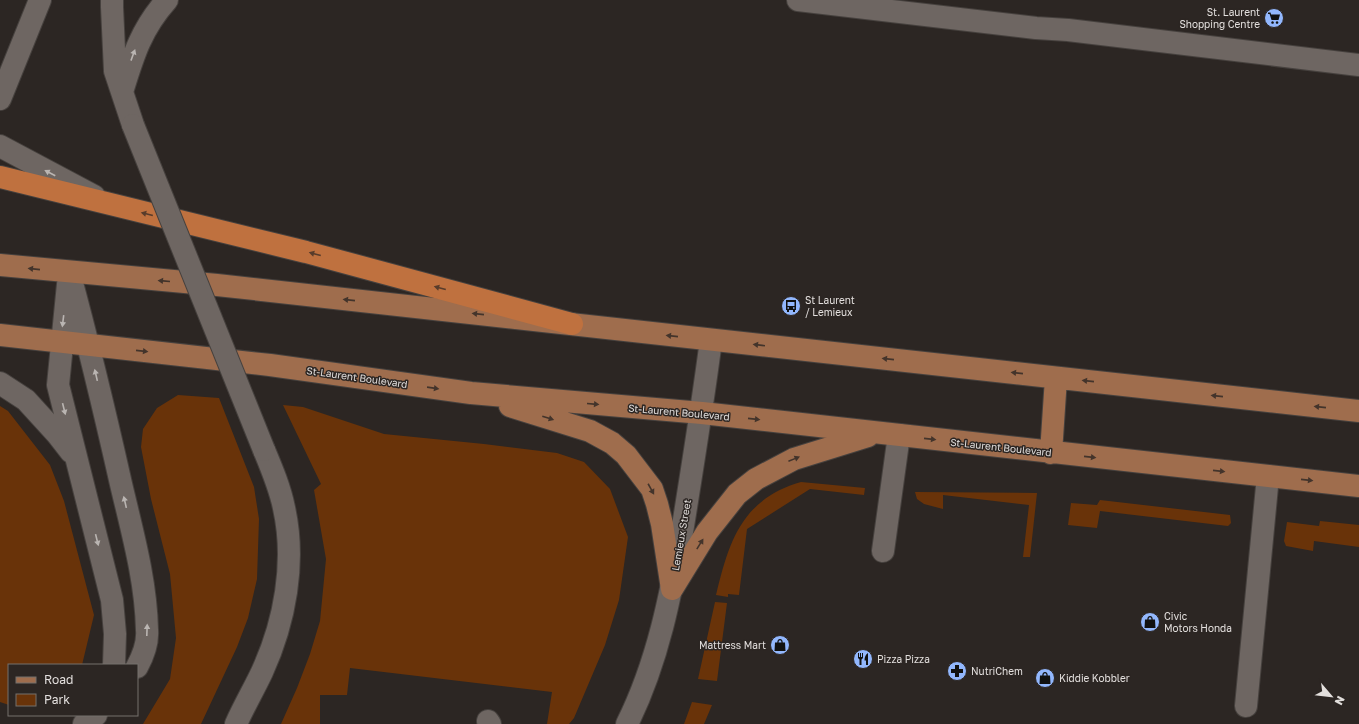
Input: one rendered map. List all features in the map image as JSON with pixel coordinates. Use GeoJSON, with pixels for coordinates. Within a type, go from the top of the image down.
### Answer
{"type":"FeatureCollection","features":[{"type":"Feature","properties":{"kind":"highway"},"geometry":{"type":"LineString","coordinates":[[0,177],[109,205],[306,252],[572,324]]}},
{"type":"Feature","properties":{"kind":"main road"},"geometry":{"type":"LineString","coordinates":[[0,265],[217,285],[1359,411]]}},
{"type":"Feature","properties":{"kind":"main road","name":"St-Laurent Boulevard"},"geometry":{"type":"LineString","coordinates":[[0,335],[61,343],[270,365],[471,393],[702,413],[1359,486]]}},
{"type":"Feature","properties":{"kind":"main road"},"geometry":{"type":"LineString","coordinates":[[1051,452],[1056,378]]}},
{"type":"Feature","properties":{"kind":"main road"},"geometry":{"type":"LineString","coordinates":[[471,393],[590,431],[612,443],[626,455],[652,489],[662,524],[672,589]]}},
{"type":"Feature","properties":{"kind":"main road"},"geometry":{"type":"LineString","coordinates":[[672,589],[707,532],[721,513],[737,494],[756,479],[794,459],[877,433]]}},
{"type":"Feature","properties":{"kind":"street"},"geometry":{"type":"LineString","coordinates":[[0,99],[40,0]]}},
{"type":"Feature","properties":{"kind":"street"},"geometry":{"type":"LineString","coordinates":[[112,0],[115,71],[133,125],[278,484],[284,508],[289,557],[285,600],[279,625],[262,672],[236,724]]}},
{"type":"Feature","properties":{"kind":"street"},"geometry":{"type":"LineString","coordinates":[[122,92],[133,55],[145,29],[167,0]]}},
{"type":"Feature","properties":{"kind":"street"},"geometry":{"type":"LineString","coordinates":[[798,0],[1036,28],[1068,30],[1359,65]]}},
{"type":"Feature","properties":{"kind":"street"},"geometry":{"type":"LineString","coordinates":[[4,148],[109,205]]}},
{"type":"Feature","properties":{"kind":"street"},"geometry":{"type":"LineString","coordinates":[[69,272],[58,385],[112,600],[115,634],[114,664]]}},
{"type":"Feature","properties":{"kind":"street"},"geometry":{"type":"LineString","coordinates":[[69,272],[89,345],[137,552],[145,598],[148,631],[142,658],[138,665]]}},
{"type":"Feature","properties":{"kind":"street","name":"Lemieux Street"},"geometry":{"type":"LineString","coordinates":[[627,724],[651,668],[672,589],[702,413],[711,340]]}},
{"type":"Feature","properties":{"kind":"street"},"geometry":{"type":"LineString","coordinates":[[0,383],[26,400],[57,434],[77,462]]}},
{"type":"Feature","properties":{"kind":"street"},"geometry":{"type":"LineString","coordinates":[[883,551],[899,436]]}},
{"type":"Feature","properties":{"kind":"street"},"geometry":{"type":"LineString","coordinates":[[1246,706],[1268,476]]}},
{"type":"Feature","properties":{"kind":"street"},"geometry":{"type":"LineString","coordinates":[[250,724],[251,693]]}},
{"type":"Feature","properties":{"kind":"street"},"geometry":{"type":"LineString","coordinates":[[84,724],[95,716]]}},
{"type":"Feature","properties":{"kind":"green space"},"geometry":{"type":"Polygon","coordinates":[[[178,395],[219,398],[254,487],[259,519],[257,579],[248,618],[237,647],[201,724],[143,724],[170,679],[176,638],[170,574],[151,499],[141,447],[143,429],[157,408],[178,395]]]}},
{"type":"Feature","properties":{"kind":"green space"},"geometry":{"type":"Polygon","coordinates":[[[283,405],[303,407],[384,434],[557,453],[584,462],[610,489],[628,537],[619,600],[605,645],[574,718],[569,724],[547,724],[552,692],[350,668],[347,695],[320,695],[320,724],[281,724],[310,654],[320,621],[326,559],[314,490],[321,484],[283,405]]]}},
{"type":"Feature","properties":{"kind":"green space"},"geometry":{"type":"Polygon","coordinates":[[[0,406],[8,411],[50,465],[64,501],[94,615],[82,664],[8,664],[8,705],[0,702],[0,406]]]}},
{"type":"Feature","properties":{"kind":"green space"},"geometry":{"type":"Polygon","coordinates":[[[801,482],[865,488],[864,495],[810,489],[747,529],[739,595],[728,594],[728,597],[716,595],[726,557],[741,525],[752,511],[765,499],[781,490],[801,482]]]}},
{"type":"Feature","properties":{"kind":"green space"},"geometry":{"type":"Polygon","coordinates":[[[915,492],[1037,493],[1030,557],[1023,557],[1029,505],[943,495],[943,509],[924,504],[917,499],[915,492]]]}},
{"type":"Feature","properties":{"kind":"green space"},"geometry":{"type":"Polygon","coordinates":[[[1100,500],[1230,515],[1231,523],[1228,526],[1100,511],[1097,528],[1068,525],[1071,503],[1097,505],[1100,500]]]}},
{"type":"Feature","properties":{"kind":"green space"},"geometry":{"type":"Polygon","coordinates":[[[1320,521],[1359,525],[1359,547],[1314,541],[1313,551],[1286,546],[1284,541],[1287,522],[1319,526],[1320,521]]]}},
{"type":"Feature","properties":{"kind":"green space"},"geometry":{"type":"Polygon","coordinates":[[[715,602],[727,603],[717,681],[698,679],[715,602]]]}},
{"type":"Feature","properties":{"kind":"green space"},"geometry":{"type":"Polygon","coordinates":[[[692,702],[712,705],[704,724],[684,724],[692,702]]]}},
{"type":"Feature","properties":{"kind":"place","name":"St. Laurent Shopping Centre"},"geometry":{"type":"Point","coordinates":[1274,18]}},
{"type":"Feature","properties":{"kind":"place","name":"St Laurent / Lemieux"},"geometry":{"type":"Point","coordinates":[791,306]}},
{"type":"Feature","properties":{"kind":"place","name":"Civic Motors Honda"},"geometry":{"type":"Point","coordinates":[1150,622]}},
{"type":"Feature","properties":{"kind":"place","name":"Mattress Mart"},"geometry":{"type":"Point","coordinates":[780,645]}},
{"type":"Feature","properties":{"kind":"place","name":"Pizza Pizza"},"geometry":{"type":"Point","coordinates":[863,659]}},
{"type":"Feature","properties":{"kind":"place","name":"NutriChem"},"geometry":{"type":"Point","coordinates":[957,671]}},
{"type":"Feature","properties":{"kind":"place","name":"Kiddie Kobbler"},"geometry":{"type":"Point","coordinates":[1045,678]}}]}
